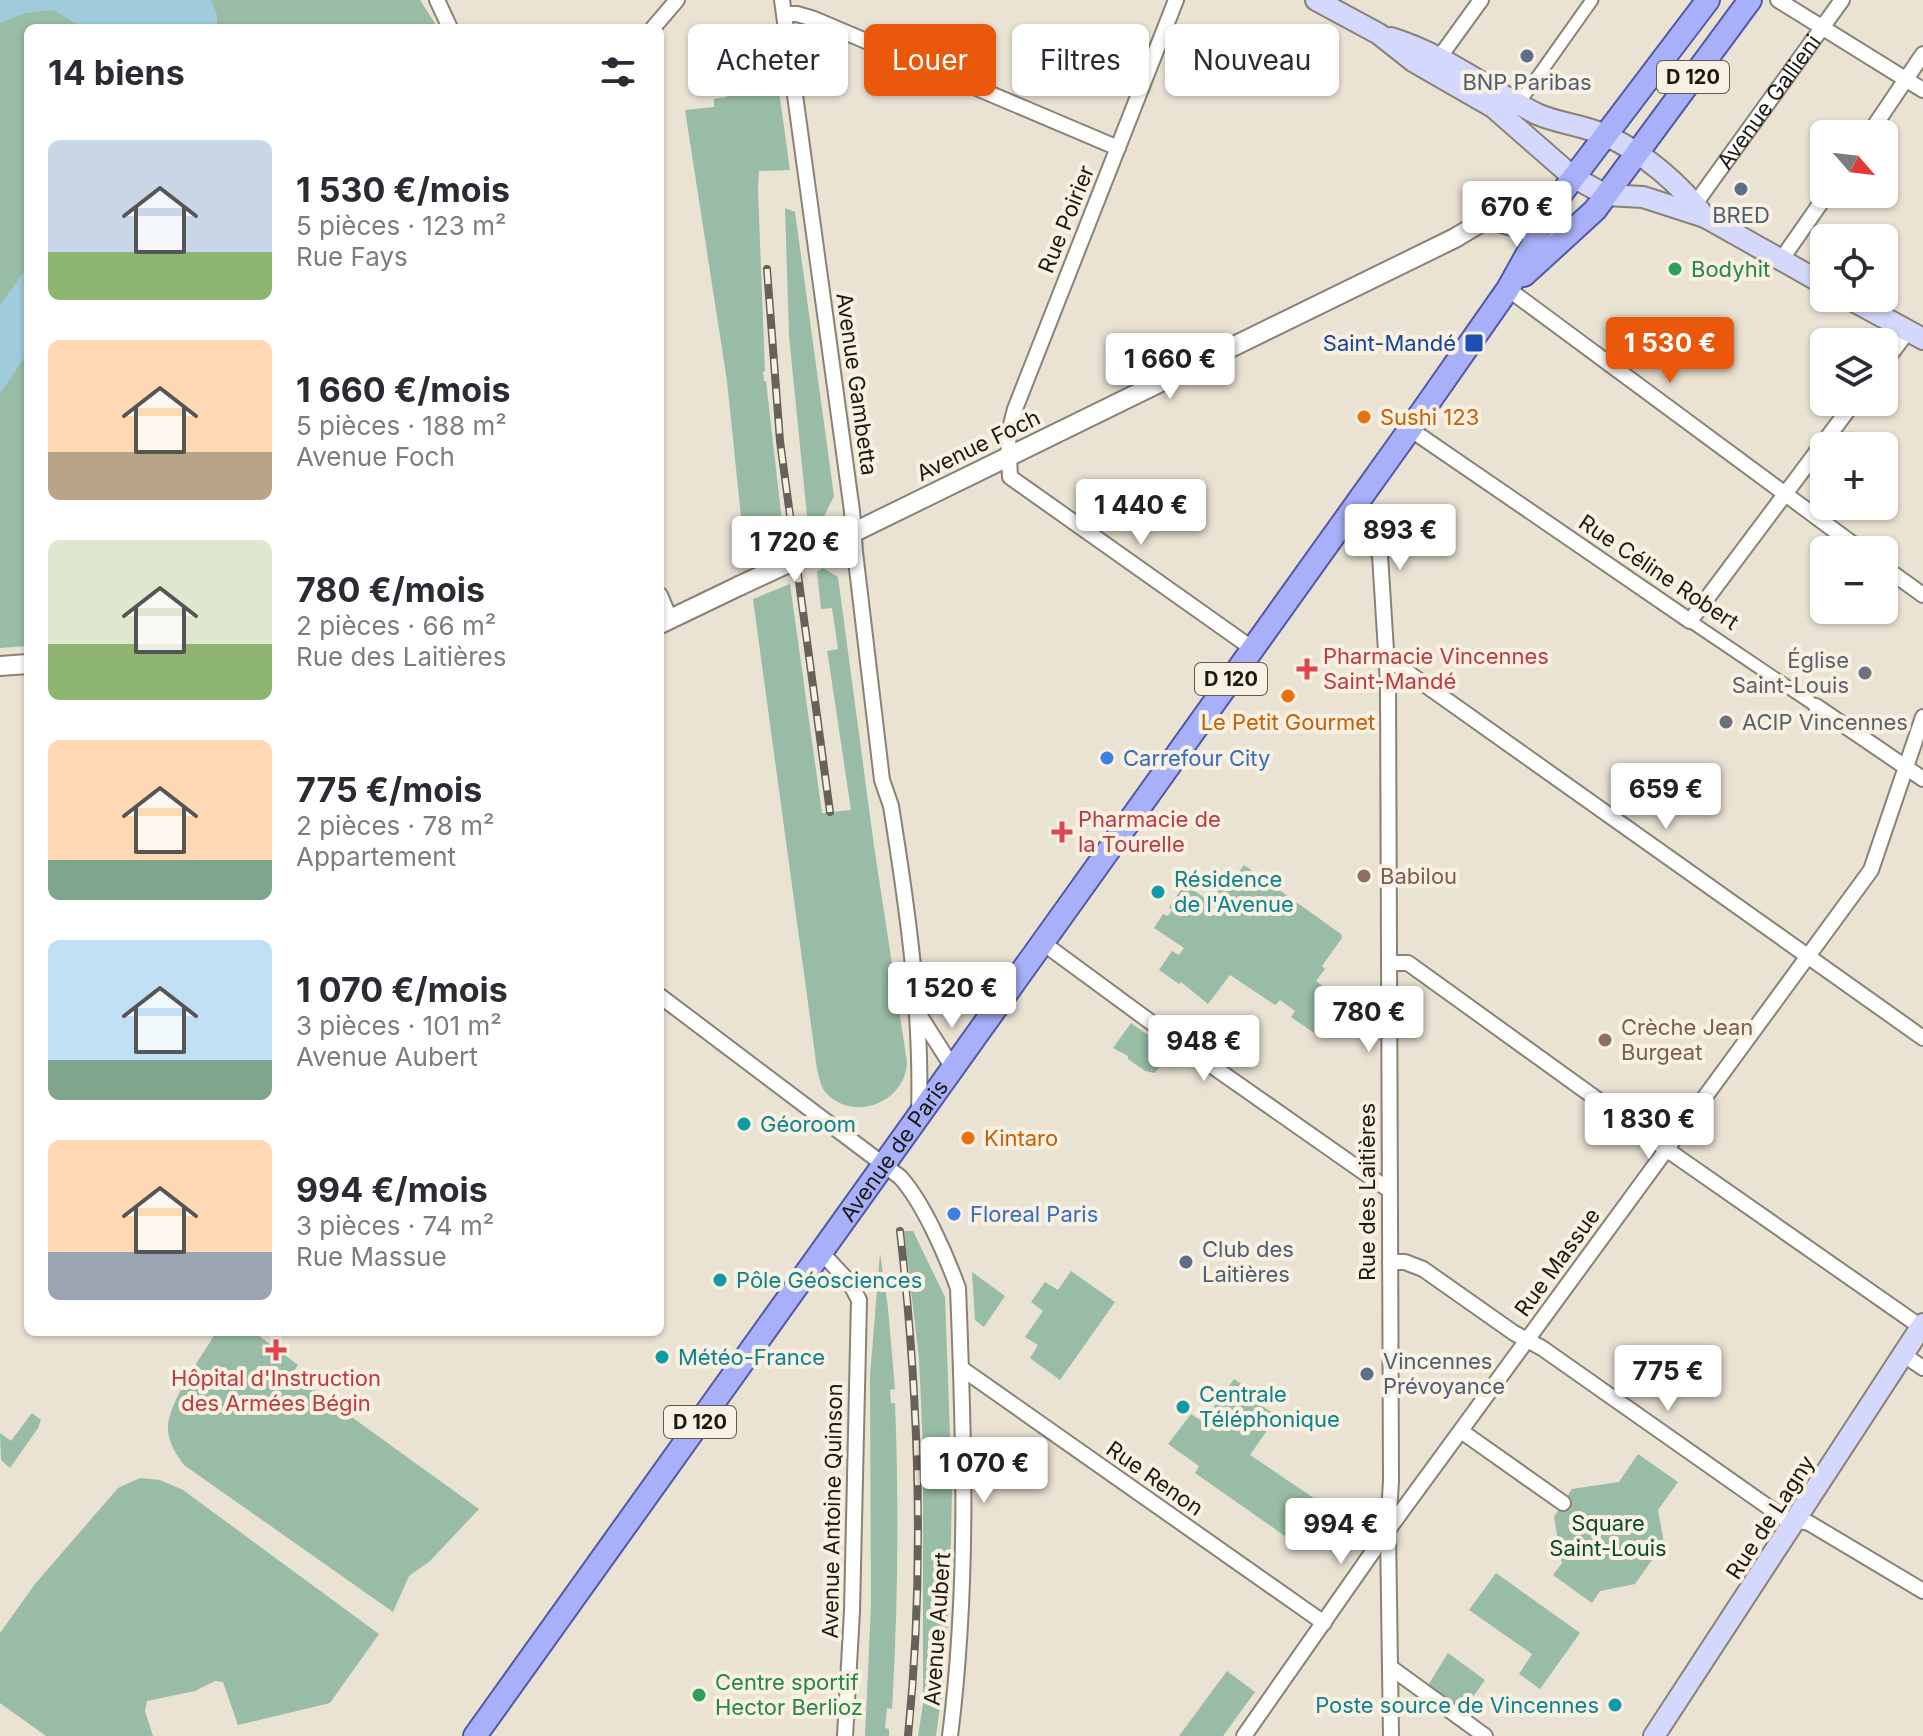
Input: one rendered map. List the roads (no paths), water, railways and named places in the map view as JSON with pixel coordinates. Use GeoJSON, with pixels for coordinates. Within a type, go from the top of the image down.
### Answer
{"type":"FeatureCollection","features":[{"type":"Feature","properties":{"kind":"main road","name":"D 120"},"geometry":{"type":"LineString","coordinates":[[1605,134],[1708,0]]}},
{"type":"Feature","properties":{"kind":"main road","name":"D 120"},"geometry":{"type":"LineString","coordinates":[[1638,153],[1750,0]]}},
{"type":"Feature","properties":{"kind":"main road"},"geometry":{"type":"LineString","coordinates":[[1328,3],[1379,34],[1413,61],[1493,107],[1567,185],[1606,195],[1643,197],[1700,210]]}},
{"type":"Feature","properties":{"kind":"main road"},"geometry":{"type":"LineString","coordinates":[[1379,34],[1420,47],[1539,115],[1605,134],[1638,153],[1700,210],[1810,276]]}},
{"type":"Feature","properties":{"kind":"main road","name":"Avenue de Paris"},"geometry":{"type":"LineString","coordinates":[[1550,237],[1567,185],[1605,134]]}},
{"type":"Feature","properties":{"kind":"main road","name":"Avenue de Paris"},"geometry":{"type":"LineString","coordinates":[[475,1736],[821,1252],[881,1161],[919,1115],[1043,943],[1508,289],[1550,237],[1595,210],[1638,153]]}},
{"type":"Feature","properties":{"kind":"main road"},"geometry":{"type":"LineString","coordinates":[[1874,312],[1916,335]]}},
{"type":"Feature","properties":{"kind":"main road","name":"Rue de Lagny"},"geometry":{"type":"LineString","coordinates":[[1654,1736],[1922,1326]]}},
{"type":"Feature","properties":{"kind":"street"},"geometry":{"type":"LineString","coordinates":[[437,0],[448,24]]}},
{"type":"Feature","properties":{"kind":"street"},"geometry":{"type":"LineString","coordinates":[[656,24],[677,0]]}},
{"type":"Feature","properties":{"kind":"street","name":"Rue Poirier"},"geometry":{"type":"LineString","coordinates":[[1008,457],[1009,428],[1015,409],[1176,0]]}},
{"type":"Feature","properties":{"kind":"street"},"geometry":{"type":"LineString","coordinates":[[1439,58],[1481,0]]}},
{"type":"Feature","properties":{"kind":"street"},"geometry":{"type":"LineString","coordinates":[[1519,103],[1592,0]]}},
{"type":"Feature","properties":{"kind":"street"},"geometry":{"type":"LineString","coordinates":[[1778,0],[1923,90]]}},
{"type":"Feature","properties":{"kind":"street","name":"Avenue Gallieni"},"geometry":{"type":"LineString","coordinates":[[1700,210],[1842,0]]}},
{"type":"Feature","properties":{"kind":"street"},"geometry":{"type":"LineString","coordinates":[[783,7],[1118,148]]}},
{"type":"Feature","properties":{"kind":"street","name":"Avenue Gambetta"},"geometry":{"type":"LineString","coordinates":[[783,7],[853,532],[882,780],[891,806],[897,842],[918,1012],[921,1057],[919,1115]]}},
{"type":"Feature","properties":{"kind":"street"},"geometry":{"type":"LineString","coordinates":[[1879,120],[1923,54]]}},
{"type":"Feature","properties":{"kind":"street","name":"Avenue Foch"},"geometry":{"type":"LineString","coordinates":[[665,622],[1455,238],[1516,204],[1567,185]]}},
{"type":"Feature","properties":{"kind":"street"},"geometry":{"type":"LineString","coordinates":[[1781,260],[1817,208]]}},
{"type":"Feature","properties":{"kind":"street"},"geometry":{"type":"LineString","coordinates":[[1487,219],[1550,237]]}},
{"type":"Feature","properties":{"kind":"street"},"geometry":{"type":"LineString","coordinates":[[1508,289],[1842,536]]}},
{"type":"Feature","properties":{"kind":"street"},"geometry":{"type":"LineString","coordinates":[[1898,351],[1916,335]]}},
{"type":"Feature","properties":{"kind":"street"},"geometry":{"type":"LineString","coordinates":[[1690,621],[1843,416]]}},
{"type":"Feature","properties":{"kind":"street","name":"Rue Céline Robert"},"geometry":{"type":"LineString","coordinates":[[1410,429],[1923,779]]}},
{"type":"Feature","properties":{"kind":"street"},"geometry":{"type":"LineString","coordinates":[[1008,457],[1010,477],[1253,649]]}},
{"type":"Feature","properties":{"kind":"street","name":"Rue des Laitières"},"geometry":{"type":"LineString","coordinates":[[1349,515],[1367,534],[1380,555],[1386,657],[1391,1736]]}},
{"type":"Feature","properties":{"kind":"street"},"geometry":{"type":"LineString","coordinates":[[1898,577],[1923,595]]}},
{"type":"Feature","properties":{"kind":"street"},"geometry":{"type":"LineString","coordinates":[[1386,657],[1923,1038]]}},
{"type":"Feature","properties":{"kind":"street"},"geometry":{"type":"LineString","coordinates":[[0,666],[24,664]]}},
{"type":"Feature","properties":{"kind":"street","name":"Rue Massue"},"geometry":{"type":"LineString","coordinates":[[1244,1736],[1388,1530],[1871,870],[1923,717]]}},
{"type":"Feature","properties":{"kind":"street"},"geometry":{"type":"LineString","coordinates":[[1043,943],[1389,1190]]}},
{"type":"Feature","properties":{"kind":"street"},"geometry":{"type":"LineString","coordinates":[[1389,963],[1408,963],[1666,1149],[1922,1326]]}},
{"type":"Feature","properties":{"kind":"street","name":"Avenue Aubert"},"geometry":{"type":"LineString","coordinates":[[664,999],[881,1161],[911,1189],[955,1279],[958,1288],[965,1484],[959,1662],[950,1736]]}},
{"type":"Feature","properties":{"kind":"street","name":"Avenue Gambetta"},"geometry":{"type":"LineString","coordinates":[[918,1012],[953,1068]]}},
{"type":"Feature","properties":{"kind":"street","name":"Avenue Antoine Quinson"},"geometry":{"type":"LineString","coordinates":[[821,1252],[850,1283],[859,1300],[852,1611],[845,1736]]}},
{"type":"Feature","properties":{"kind":"street"},"geometry":{"type":"LineString","coordinates":[[1390,1262],[1405,1262],[1423,1269],[1527,1341],[1542,1348],[1784,1518],[1809,1523],[1923,1591]]}},
{"type":"Feature","properties":{"kind":"street"},"geometry":{"type":"LineString","coordinates":[[1904,1355],[1923,1368]]}},
{"type":"Feature","properties":{"kind":"street","name":"Rue Renon"},"geometry":{"type":"LineString","coordinates":[[961,1368],[1324,1623]]}},
{"type":"Feature","properties":{"kind":"street"},"geometry":{"type":"LineString","coordinates":[[1461,1431],[1563,1503]]}},
{"type":"Feature","properties":{"kind":"street"},"geometry":{"type":"LineString","coordinates":[[1390,1667],[1485,1736]]}},
{"type":"Feature","properties":{"kind":"water"},"geometry":{"type":"Polygon","coordinates":[[[0,0],[211,0],[217,15],[217,24],[77,24],[53,10],[26,13],[0,23],[0,0]]]}},
{"type":"Feature","properties":{"kind":"water"},"geometry":{"type":"Polygon","coordinates":[[[24,272],[24,358],[0,394],[0,305],[24,272]]]}},
{"type":"Feature","properties":{"kind":"railway"},"geometry":{"type":"LineString","coordinates":[[767,269],[780,441],[830,812]]}},
{"type":"Feature","properties":{"kind":"railway"},"geometry":{"type":"LineString","coordinates":[[900,1231],[912,1357],[918,1483],[917,1610],[908,1736]]}},
{"type":"Feature","properties":{"kind":"place","name":"BNP Paribas"},"geometry":{"type":"Point","coordinates":[1527,56]}},
{"type":"Feature","properties":{"kind":"place","name":"BRED"},"geometry":{"type":"Point","coordinates":[1741,189]}},
{"type":"Feature","properties":{"kind":"place","name":"Bodyhit"},"geometry":{"type":"Point","coordinates":[1675,269]}},
{"type":"Feature","properties":{"kind":"place","name":"Saint-Mandé"},"geometry":{"type":"Point","coordinates":[1474,343]}},
{"type":"Feature","properties":{"kind":"place","name":"Sushi 123"},"geometry":{"type":"Point","coordinates":[1364,417]}},
{"type":"Feature","properties":{"kind":"place","name":"Pharmacie Vincennes Saint-Mandé"},"geometry":{"type":"Point","coordinates":[1307,669]}},
{"type":"Feature","properties":{"kind":"place","name":"Église Saint-Louis"},"geometry":{"type":"Point","coordinates":[1865,673]}},
{"type":"Feature","properties":{"kind":"place","name":"Le Petit Gourmet"},"geometry":{"type":"Point","coordinates":[1288,696]}},
{"type":"Feature","properties":{"kind":"place","name":"ACIP Vincennes"},"geometry":{"type":"Point","coordinates":[1726,722]}},
{"type":"Feature","properties":{"kind":"place","name":"Carrefour City"},"geometry":{"type":"Point","coordinates":[1107,758]}},
{"type":"Feature","properties":{"kind":"place","name":"Pharmacie de la Tourelle"},"geometry":{"type":"Point","coordinates":[1062,832]}},
{"type":"Feature","properties":{"kind":"place","name":"Babilou"},"geometry":{"type":"Point","coordinates":[1364,876]}},
{"type":"Feature","properties":{"kind":"place","name":"Résidence de l'Avenue"},"geometry":{"type":"Point","coordinates":[1158,892]}},
{"type":"Feature","properties":{"kind":"place","name":"Crèche Jean Burgeat"},"geometry":{"type":"Point","coordinates":[1605,1040]}},
{"type":"Feature","properties":{"kind":"place","name":"Géoroom"},"geometry":{"type":"Point","coordinates":[744,1124]}},
{"type":"Feature","properties":{"kind":"place","name":"Kintaro"},"geometry":{"type":"Point","coordinates":[968,1138]}},
{"type":"Feature","properties":{"kind":"place","name":"Floreal Paris"},"geometry":{"type":"Point","coordinates":[954,1214]}},
{"type":"Feature","properties":{"kind":"place","name":"Club des Laitières"},"geometry":{"type":"Point","coordinates":[1186,1262]}},
{"type":"Feature","properties":{"kind":"place","name":"Pôle Géosciences"},"geometry":{"type":"Point","coordinates":[720,1280]}},
{"type":"Feature","properties":{"kind":"place","name":"Hôpital d'Instruction des Armées Bégin"},"geometry":{"type":"Point","coordinates":[276,1350]}},
{"type":"Feature","properties":{"kind":"place","name":"Météo-France"},"geometry":{"type":"Point","coordinates":[662,1357]}},
{"type":"Feature","properties":{"kind":"place","name":"Vincennes Prévoyance"},"geometry":{"type":"Point","coordinates":[1367,1374]}},
{"type":"Feature","properties":{"kind":"place","name":"Centrale Téléphonique"},"geometry":{"type":"Point","coordinates":[1183,1407]}},
{"type":"Feature","properties":{"kind":"place","name":"Centre sportif Hector Berlioz"},"geometry":{"type":"Point","coordinates":[699,1695]}},
{"type":"Feature","properties":{"kind":"place","name":"Poste source de Vincennes"},"geometry":{"type":"Point","coordinates":[1615,1705]}},
{"type":"Feature","properties":{"kind":"park label","name":"Square Saint-Louis"},"geometry":{"type":"Point","coordinates":[1608,1536]}}]}
